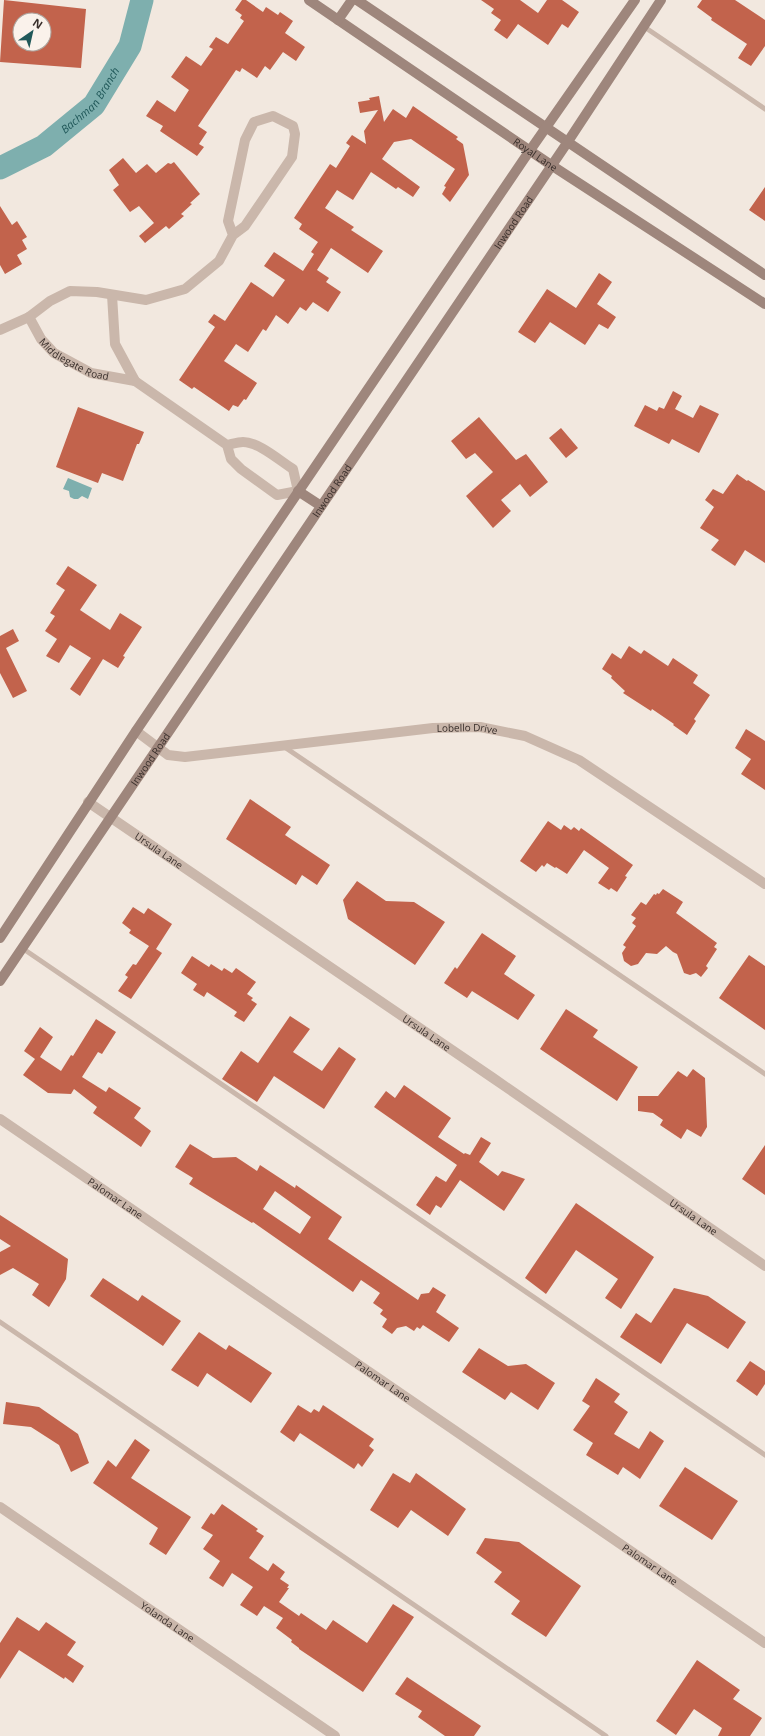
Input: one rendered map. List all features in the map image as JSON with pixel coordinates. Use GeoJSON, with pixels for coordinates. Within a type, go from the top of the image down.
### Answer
{"type":"FeatureCollection","features":[{"type":"Feature","properties":{"kind":"main road","name":"Royal Lane"},"geometry":{"type":"LineString","coordinates":[[309,0],[552,165],[765,304]]}},
{"type":"Feature","properties":{"kind":"main road"},"geometry":{"type":"LineString","coordinates":[[338,20],[352,0]]}},
{"type":"Feature","properties":{"kind":"main road"},"geometry":{"type":"LineString","coordinates":[[357,0],[567,143],[765,275]]}},
{"type":"Feature","properties":{"kind":"main road"},"geometry":{"type":"LineString","coordinates":[[0,938],[88,802],[298,491],[530,150],[635,0]]}},
{"type":"Feature","properties":{"kind":"main road","name":"Inwood Road"},"geometry":{"type":"LineString","coordinates":[[0,981],[567,143],[661,0]]}},
{"type":"Feature","properties":{"kind":"main road"},"geometry":{"type":"LineString","coordinates":[[298,491],[321,506]]}},
{"type":"Feature","properties":{"kind":"street"},"geometry":{"type":"LineString","coordinates":[[0,330],[29,317],[50,301],[70,291],[97,292],[146,300],[185,290],[219,261],[233,235],[245,226],[292,157],[295,134],[293,126],[273,116],[254,122],[245,140],[228,221],[233,235]]}},
{"type":"Feature","properties":{"kind":"street","name":"Middlegate Road"},"geometry":{"type":"LineString","coordinates":[[112,295],[115,344],[135,380],[227,445]]}},
{"type":"Feature","properties":{"kind":"street","name":"Middlegate Road"},"geometry":{"type":"LineString","coordinates":[[29,317],[41,339],[54,353],[91,373],[135,380]]}},
{"type":"Feature","properties":{"kind":"street"},"geometry":{"type":"LineString","coordinates":[[244,442],[255,444],[293,470],[298,491],[277,495],[240,469],[231,459],[227,445],[244,442]]}},
{"type":"Feature","properties":{"kind":"street","name":"Lobello Drive"},"geometry":{"type":"LineString","coordinates":[[136,731],[168,755],[185,757],[433,728],[480,727],[525,736],[579,760],[765,884]]}},
{"type":"Feature","properties":{"kind":"street","name":"Ursula Lane"},"geometry":{"type":"LineString","coordinates":[[88,802],[765,1266]]}},
{"type":"Feature","properties":{"kind":"street","name":"Palomar Lane"},"geometry":{"type":"LineString","coordinates":[[0,1119],[765,1643]]}},
{"type":"Feature","properties":{"kind":"street","name":"Yolanda Lane"},"geometry":{"type":"LineString","coordinates":[[0,1507],[335,1736]]}},
{"type":"Feature","properties":{"kind":"lane"},"geometry":{"type":"LineString","coordinates":[[643,26],[765,109]]}},
{"type":"Feature","properties":{"kind":"lane"},"geometry":{"type":"LineString","coordinates":[[283,746],[765,1074]]}},
{"type":"Feature","properties":{"kind":"lane"},"geometry":{"type":"LineString","coordinates":[[22,948],[765,1455]]}},
{"type":"Feature","properties":{"kind":"lane"},"geometry":{"type":"LineString","coordinates":[[0,1322],[606,1736]]}},
{"type":"Feature","properties":{"kind":"water"},"geometry":{"type":"Polygon","coordinates":[[[68,478],[92,488],[88,499],[82,496],[78,499],[70,497],[69,491],[63,489],[68,478]]]}},
{"type":"Feature","properties":{"kind":"building"},"geometry":{"type":"Polygon","coordinates":[[[4,0],[86,9],[81,68],[0,62],[4,0]]]}},
{"type":"Feature","properties":{"kind":"building"},"geometry":{"type":"Polygon","coordinates":[[[242,0],[246,0],[263,12],[266,7],[278,15],[280,12],[293,21],[285,33],[305,47],[296,61],[283,52],[270,70],[265,66],[257,78],[242,68],[240,72],[236,70],[198,126],[207,132],[199,144],[204,147],[197,156],[160,131],[163,126],[146,116],[157,100],[175,112],[189,90],[171,77],[186,56],[201,66],[213,49],[209,47],[216,37],[228,44],[244,21],[240,18],[242,15],[235,10],[242,0]]]}},
{"type":"Feature","properties":{"kind":"building"},"geometry":{"type":"Polygon","coordinates":[[[481,0],[520,0],[538,13],[547,0],[562,0],[579,12],[568,28],[562,24],[548,45],[518,24],[507,39],[494,30],[501,20],[491,13],[494,9],[481,0]]]}},
{"type":"Feature","properties":{"kind":"building"},"geometry":{"type":"Polygon","coordinates":[[[702,0],[735,0],[765,20],[765,46],[751,66],[738,58],[747,44],[711,20],[712,18],[697,7],[702,0]]]}},
{"type":"Feature","properties":{"kind":"building"},"geometry":{"type":"Polygon","coordinates":[[[379,96],[384,122],[393,109],[406,118],[413,106],[458,137],[456,139],[463,144],[469,175],[450,202],[442,194],[446,187],[444,186],[455,169],[411,139],[394,142],[382,159],[420,187],[413,197],[398,187],[396,189],[371,172],[353,200],[337,190],[325,208],[354,227],[351,230],[383,251],[368,273],[331,248],[317,270],[329,278],[326,282],[341,292],[328,312],[313,302],[306,311],[300,307],[288,324],[276,315],[266,331],[263,329],[248,352],[236,344],[224,361],[257,383],[246,400],[244,399],[238,407],[233,405],[229,411],[194,387],[192,389],[179,380],[215,327],[208,322],[214,314],[225,321],[251,282],[273,297],[285,280],[264,266],[274,252],[303,271],[314,254],[311,252],[318,242],[299,229],[302,224],[294,218],[330,164],[336,168],[350,146],[346,143],[352,135],[366,144],[364,131],[378,110],[360,113],[358,102],[370,100],[369,98],[379,96]]]}},
{"type":"Feature","properties":{"kind":"building"},"geometry":{"type":"Polygon","coordinates":[[[123,158],[136,173],[147,164],[156,173],[168,163],[171,164],[174,162],[200,194],[181,214],[184,216],[169,229],[166,226],[145,243],[139,236],[154,223],[139,206],[130,212],[113,190],[119,185],[109,170],[123,158]]]}},
{"type":"Feature","properties":{"kind":"building"},"geometry":{"type":"Polygon","coordinates":[[[765,187],[765,221],[749,210],[765,187]]]}},
{"type":"Feature","properties":{"kind":"building"},"geometry":{"type":"Polygon","coordinates":[[[0,206],[12,225],[17,221],[27,237],[22,240],[27,249],[17,255],[22,264],[5,274],[0,265],[0,206]]]}},
{"type":"Feature","properties":{"kind":"building"},"geometry":{"type":"Polygon","coordinates":[[[599,273],[612,282],[597,304],[616,317],[608,329],[599,324],[585,345],[550,322],[535,343],[518,332],[547,289],[576,308],[599,273]]]}},
{"type":"Feature","properties":{"kind":"building"},"geometry":{"type":"Polygon","coordinates":[[[673,391],[682,396],[675,409],[693,418],[700,405],[719,414],[699,453],[672,439],[669,444],[634,426],[645,405],[657,411],[659,407],[664,409],[673,391]]]}},
{"type":"Feature","properties":{"kind":"building"},"geometry":{"type":"Polygon","coordinates":[[[78,407],[144,432],[139,444],[137,444],[123,481],[102,473],[98,483],[56,467],[78,407]]]}},
{"type":"Feature","properties":{"kind":"building"},"geometry":{"type":"Polygon","coordinates":[[[479,417],[516,460],[526,454],[548,482],[530,497],[520,484],[501,500],[511,511],[493,528],[466,496],[493,472],[475,453],[466,459],[451,441],[479,417]]]}},
{"type":"Feature","properties":{"kind":"building"},"geometry":{"type":"Polygon","coordinates":[[[561,428],[578,448],[566,458],[549,438],[561,428]]]}},
{"type":"Feature","properties":{"kind":"building"},"geometry":{"type":"Polygon","coordinates":[[[737,474],[765,491],[765,563],[745,550],[735,566],[711,550],[719,540],[700,528],[714,507],[705,500],[713,489],[723,494],[737,474]]]}},
{"type":"Feature","properties":{"kind":"building"},"geometry":{"type":"Polygon","coordinates":[[[68,566],[97,585],[80,610],[110,630],[120,613],[142,627],[123,656],[125,657],[118,668],[103,659],[80,696],[70,689],[91,658],[70,645],[59,663],[46,656],[57,639],[45,631],[55,616],[50,613],[65,590],[56,584],[68,566]]]}},
{"type":"Feature","properties":{"kind":"building"},"geometry":{"type":"Polygon","coordinates":[[[13,629],[19,641],[6,648],[27,691],[13,698],[0,673],[0,636],[13,629]]]}},
{"type":"Feature","properties":{"kind":"building"},"geometry":{"type":"Polygon","coordinates":[[[629,646],[641,654],[644,650],[668,666],[673,658],[698,675],[693,683],[710,695],[694,719],[696,721],[687,735],[652,709],[651,711],[623,693],[625,691],[611,678],[612,676],[602,669],[612,653],[621,659],[629,646]]]}},
{"type":"Feature","properties":{"kind":"building"},"geometry":{"type":"Polygon","coordinates":[[[746,729],[765,741],[765,790],[741,774],[751,759],[735,748],[746,729]]]}},
{"type":"Feature","properties":{"kind":"building"},"geometry":{"type":"Polygon","coordinates":[[[250,799],[291,827],[285,835],[330,865],[317,885],[302,875],[296,885],[226,839],[250,799]]]}},
{"type":"Feature","properties":{"kind":"building"},"geometry":{"type":"Polygon","coordinates":[[[548,821],[561,830],[564,825],[571,830],[574,827],[579,831],[581,828],[633,865],[625,876],[627,877],[617,892],[611,888],[609,890],[598,883],[609,868],[584,850],[567,874],[547,863],[544,867],[542,865],[536,872],[520,861],[548,821]]]}},
{"type":"Feature","properties":{"kind":"building"},"geometry":{"type":"Polygon","coordinates":[[[357,881],[386,901],[414,902],[445,922],[415,965],[348,919],[343,900],[357,881]]]}},
{"type":"Feature","properties":{"kind":"building"},"geometry":{"type":"Polygon","coordinates":[[[663,889],[683,902],[676,913],[717,943],[714,947],[717,949],[706,966],[708,968],[701,977],[696,973],[690,975],[684,973],[677,954],[666,946],[657,954],[646,953],[638,964],[631,966],[624,961],[622,953],[626,947],[623,945],[636,926],[632,923],[636,918],[631,915],[641,902],[646,905],[654,894],[659,894],[663,889]]]}},
{"type":"Feature","properties":{"kind":"building"},"geometry":{"type":"Polygon","coordinates":[[[133,907],[144,914],[148,908],[172,924],[156,949],[162,953],[131,999],[118,991],[128,977],[125,975],[133,964],[136,965],[149,946],[129,933],[131,930],[122,923],[133,907]]]}},
{"type":"Feature","properties":{"kind":"building"},"geometry":{"type":"Polygon","coordinates":[[[482,933],[516,956],[504,974],[535,995],[518,1020],[472,991],[467,998],[444,983],[455,967],[457,969],[482,933]]]}},
{"type":"Feature","properties":{"kind":"building"},"geometry":{"type":"Polygon","coordinates":[[[749,955],[765,966],[765,1030],[719,998],[749,955]]]}},
{"type":"Feature","properties":{"kind":"building"},"geometry":{"type":"Polygon","coordinates":[[[192,956],[209,967],[211,964],[222,971],[224,968],[232,973],[236,968],[256,982],[247,994],[253,998],[251,1000],[257,1004],[244,1022],[234,1016],[237,1012],[207,992],[204,997],[193,990],[197,984],[181,973],[192,956]]]}},
{"type":"Feature","properties":{"kind":"building"},"geometry":{"type":"Polygon","coordinates":[[[566,1009],[598,1030],[593,1037],[638,1067],[617,1101],[540,1049],[566,1009]]]}},
{"type":"Feature","properties":{"kind":"building"},"geometry":{"type":"Polygon","coordinates":[[[290,1016],[310,1029],[293,1052],[322,1071],[339,1047],[356,1059],[324,1109],[274,1076],[257,1102],[222,1079],[241,1051],[258,1063],[290,1016]]]}},
{"type":"Feature","properties":{"kind":"building"},"geometry":{"type":"Polygon","coordinates":[[[96,1019],[116,1032],[102,1054],[98,1052],[82,1077],[106,1092],[109,1087],[141,1108],[134,1118],[151,1131],[141,1147],[93,1113],[97,1107],[74,1089],[71,1094],[48,1093],[23,1075],[35,1059],[24,1051],[40,1027],[53,1037],[40,1057],[61,1071],[71,1055],[73,1056],[96,1019]]]}},
{"type":"Feature","properties":{"kind":"building"},"geometry":{"type":"Polygon","coordinates":[[[693,1069],[705,1078],[707,1127],[701,1137],[687,1129],[681,1139],[660,1125],[663,1120],[653,1113],[638,1111],[638,1096],[658,1096],[678,1071],[687,1077],[693,1069]]]}},
{"type":"Feature","properties":{"kind":"building"},"geometry":{"type":"Polygon","coordinates":[[[404,1085],[451,1118],[438,1137],[464,1154],[470,1155],[481,1137],[491,1143],[479,1162],[498,1176],[502,1171],[525,1179],[504,1211],[460,1180],[441,1208],[436,1205],[430,1215],[416,1205],[436,1176],[446,1182],[457,1165],[374,1107],[386,1091],[395,1098],[404,1085]]]}},
{"type":"Feature","properties":{"kind":"building"},"geometry":{"type":"Polygon","coordinates":[[[190,1144],[213,1158],[236,1157],[257,1171],[260,1165],[295,1188],[296,1185],[342,1217],[328,1239],[418,1300],[421,1294],[429,1293],[433,1287],[446,1295],[436,1312],[459,1328],[449,1342],[423,1325],[420,1329],[417,1327],[414,1331],[406,1326],[397,1328],[392,1334],[382,1327],[387,1319],[380,1314],[383,1310],[373,1303],[380,1293],[361,1280],[353,1292],[253,1222],[252,1223],[189,1184],[193,1178],[175,1167],[190,1144]],[[275,1191],[263,1209],[300,1234],[311,1217],[275,1191]]]}},
{"type":"Feature","properties":{"kind":"building"},"geometry":{"type":"Polygon","coordinates":[[[765,1145],[765,1195],[742,1179],[765,1145]]]}},
{"type":"Feature","properties":{"kind":"building"},"geometry":{"type":"Polygon","coordinates":[[[576,1203],[654,1257],[621,1309],[605,1298],[618,1279],[576,1250],[546,1294],[525,1278],[576,1203]]]}},
{"type":"Feature","properties":{"kind":"building"},"geometry":{"type":"Polygon","coordinates":[[[0,1215],[68,1259],[66,1279],[49,1307],[32,1295],[39,1284],[13,1268],[0,1275],[0,1252],[11,1246],[0,1239],[0,1215]]]}},
{"type":"Feature","properties":{"kind":"building"},"geometry":{"type":"Polygon","coordinates":[[[103,1278],[138,1301],[142,1295],[181,1321],[163,1346],[90,1296],[103,1278]]]}},
{"type":"Feature","properties":{"kind":"building"},"geometry":{"type":"Polygon","coordinates":[[[674,1288],[708,1296],[746,1322],[728,1349],[687,1323],[661,1364],[620,1337],[636,1313],[651,1323],[674,1288]]]}},
{"type":"Feature","properties":{"kind":"building"},"geometry":{"type":"Polygon","coordinates":[[[199,1332],[226,1350],[229,1345],[272,1373],[251,1403],[207,1373],[198,1387],[171,1370],[199,1332]]]}},
{"type":"Feature","properties":{"kind":"building"},"geometry":{"type":"Polygon","coordinates":[[[479,1348],[508,1366],[526,1364],[555,1383],[538,1410],[511,1392],[505,1400],[462,1372],[479,1348]]]}},
{"type":"Feature","properties":{"kind":"building"},"geometry":{"type":"Polygon","coordinates":[[[750,1361],[765,1371],[765,1384],[757,1396],[736,1381],[750,1361]]]}},
{"type":"Feature","properties":{"kind":"building"},"geometry":{"type":"Polygon","coordinates":[[[596,1378],[620,1394],[614,1402],[628,1412],[614,1434],[639,1449],[650,1431],[664,1441],[640,1479],[623,1467],[618,1475],[586,1455],[593,1443],[573,1430],[590,1406],[582,1401],[596,1378]]]}},
{"type":"Feature","properties":{"kind":"building"},"geometry":{"type":"Polygon","coordinates":[[[6,1402],[39,1407],[78,1434],[89,1463],[71,1472],[59,1445],[31,1427],[3,1424],[6,1402]]]}},
{"type":"Feature","properties":{"kind":"building"},"geometry":{"type":"Polygon","coordinates":[[[298,1405],[311,1413],[314,1409],[319,1412],[323,1405],[374,1439],[369,1446],[374,1450],[362,1467],[358,1463],[354,1469],[300,1433],[294,1442],[280,1432],[298,1405]]]}},
{"type":"Feature","properties":{"kind":"building"},"geometry":{"type":"Polygon","coordinates":[[[135,1439],[150,1450],[131,1478],[191,1517],[166,1555],[149,1544],[158,1528],[93,1483],[108,1460],[116,1467],[135,1439]]]}},
{"type":"Feature","properties":{"kind":"building"},"geometry":{"type":"Polygon","coordinates":[[[685,1467],[738,1501],[712,1540],[659,1506],[685,1467]]]}},
{"type":"Feature","properties":{"kind":"building"},"geometry":{"type":"Polygon","coordinates":[[[393,1473],[410,1483],[416,1473],[466,1509],[448,1536],[411,1510],[398,1528],[370,1510],[393,1473]]]}},
{"type":"Feature","properties":{"kind":"building"},"geometry":{"type":"Polygon","coordinates":[[[222,1504],[258,1529],[256,1531],[264,1536],[249,1558],[268,1571],[273,1563],[285,1572],[280,1579],[289,1585],[287,1588],[289,1588],[279,1602],[299,1616],[301,1613],[326,1630],[333,1620],[367,1643],[393,1604],[414,1617],[363,1692],[291,1642],[292,1640],[276,1628],[283,1618],[264,1606],[257,1616],[240,1605],[253,1587],[232,1573],[223,1587],[209,1578],[220,1561],[203,1549],[213,1535],[201,1528],[211,1513],[214,1515],[222,1504]]]}},
{"type":"Feature","properties":{"kind":"building"},"geometry":{"type":"Polygon","coordinates":[[[485,1538],[519,1542],[581,1586],[546,1637],[511,1614],[520,1601],[494,1582],[502,1572],[476,1553],[485,1538]]]}},
{"type":"Feature","properties":{"kind":"building"},"geometry":{"type":"Polygon","coordinates":[[[17,1617],[39,1631],[46,1622],[76,1642],[67,1655],[84,1666],[73,1683],[65,1677],[64,1679],[19,1650],[0,1679],[0,1643],[17,1617]]]}},
{"type":"Feature","properties":{"kind":"building"},"geometry":{"type":"Polygon","coordinates":[[[697,1660],[740,1690],[733,1699],[762,1718],[750,1736],[718,1736],[722,1728],[694,1709],[676,1735],[656,1721],[697,1660]]]}},
{"type":"Feature","properties":{"kind":"building"},"geometry":{"type":"Polygon","coordinates":[[[407,1677],[481,1726],[474,1736],[445,1736],[418,1717],[422,1711],[395,1694],[407,1677]]]}},
{"type":"Feature","properties":{"kind":"waterway","name":"Bachman Branch"},"geometry":{"type":"LineString","coordinates":[[0,168],[44,146],[94,105],[130,46],[142,0]]}}]}
